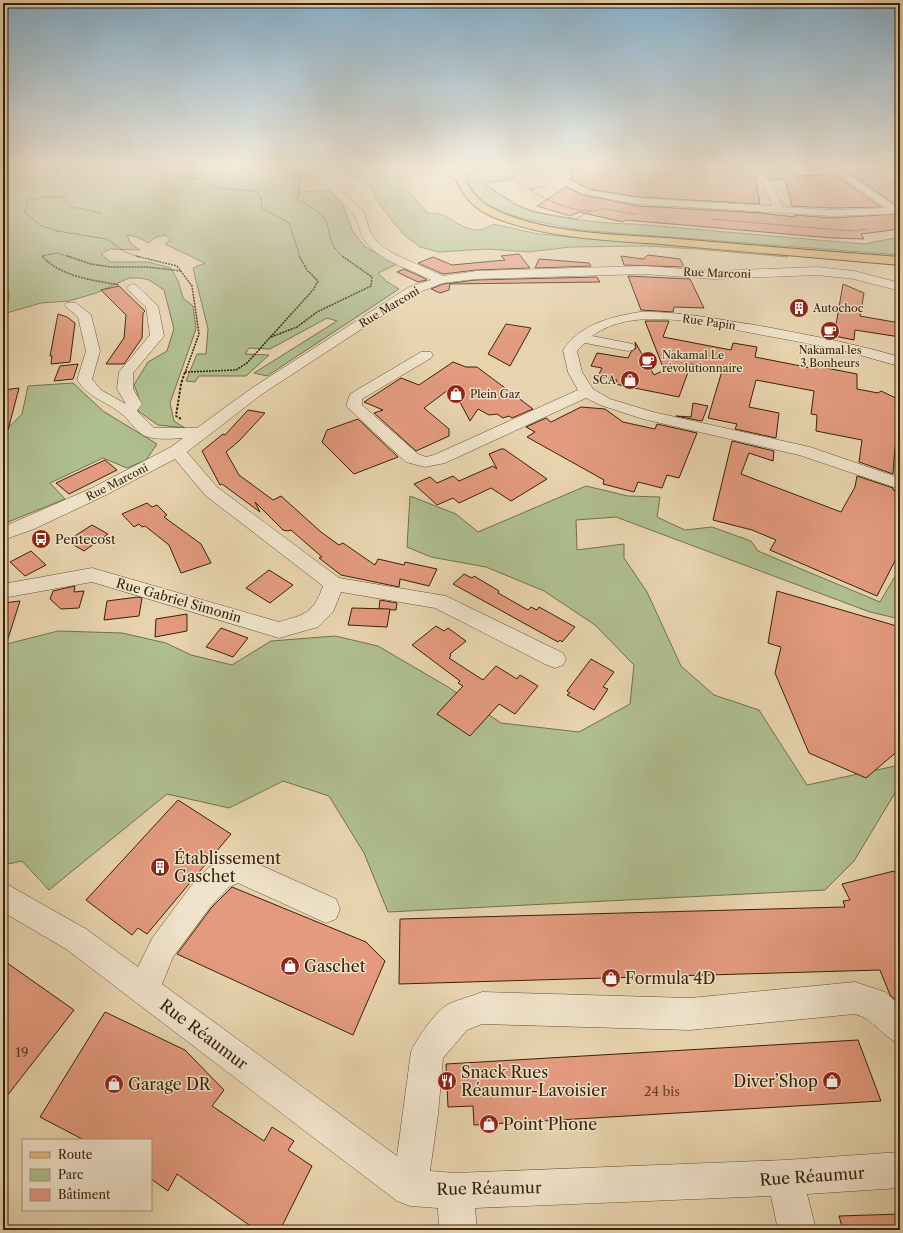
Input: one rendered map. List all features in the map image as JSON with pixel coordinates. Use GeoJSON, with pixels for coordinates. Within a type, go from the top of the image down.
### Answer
{"type":"FeatureCollection","features":[{"type":"Feature","properties":{"kind":"main road"},"geometry":{"type":"LineString","coordinates":[[522,223],[550,229],[596,235],[900,261]]}},
{"type":"Feature","properties":{"kind":"street"},"geometry":{"type":"LineString","coordinates":[[360,223],[371,244],[385,255],[425,270],[440,280]]}},
{"type":"Feature","properties":{"kind":"street","name":"Rue Marconi"},"geometry":{"type":"LineString","coordinates":[[3,534],[98,492],[177,451],[257,391],[413,290],[440,280],[476,275],[644,270],[714,275],[817,270],[854,275],[900,287]]}},
{"type":"Feature","properties":{"kind":"street"},"geometry":{"type":"LineString","coordinates":[[128,411],[134,404],[125,389],[126,372],[157,336],[152,306],[132,288]]}},
{"type":"Feature","properties":{"kind":"street"},"geometry":{"type":"LineString","coordinates":[[71,306],[84,315],[93,351],[84,380],[96,393],[128,411],[150,432],[170,434],[203,433]]}},
{"type":"Feature","properties":{"kind":"street","name":"Rue Papin"},"geometry":{"type":"LineString","coordinates":[[586,392],[575,372],[570,350],[582,338],[602,324],[620,319],[671,316],[722,323],[826,342],[900,362]]}},
{"type":"Feature","properties":{"kind":"street"},"geometry":{"type":"LineString","coordinates":[[582,338],[628,347]]}},
{"type":"Feature","properties":{"kind":"street"},"geometry":{"type":"LineString","coordinates":[[426,355],[356,397],[354,406],[412,458],[425,462],[439,460],[586,392],[606,402],[649,416],[804,451],[900,484]]}},
{"type":"Feature","properties":{"kind":"street"},"geometry":{"type":"LineString","coordinates":[[177,451],[211,491],[334,584],[439,601],[556,659]]}},
{"type":"Feature","properties":{"kind":"street","name":"Rue Gabriel Simonin"},"geometry":{"type":"LineString","coordinates":[[3,591],[92,575],[279,630],[311,621],[326,607],[334,584]]}},
{"type":"Feature","properties":{"kind":"street"},"geometry":{"type":"LineString","coordinates":[[144,988],[163,947],[201,896],[219,877],[238,869],[326,909]]}},
{"type":"Feature","properties":{"kind":"street","name":"Rue Réaumur"},"geometry":{"type":"LineString","coordinates":[[3,896],[76,939],[144,988],[410,1188],[455,1191],[785,1178],[900,1170]]}},
{"type":"Feature","properties":{"kind":"street"},"geometry":{"type":"LineString","coordinates":[[410,1188],[421,1114],[427,1052],[456,1018],[482,1008],[690,1014],[855,998],[874,1003],[900,1028]]}},
{"type":"Feature","properties":{"kind":"street"},"geometry":{"type":"LineString","coordinates":[[785,1178],[797,1230]]}},
{"type":"Feature","properties":{"kind":"street"},"geometry":{"type":"LineString","coordinates":[[455,1191],[458,1230]]}},
{"type":"Feature","properties":{"kind":"path"},"geometry":{"type":"LineString","coordinates":[[185,372],[236,370],[247,363],[308,295],[318,280],[308,271],[302,262],[296,249],[294,233],[289,224],[286,223]]}},
{"type":"Feature","properties":{"kind":"path"},"geometry":{"type":"LineString","coordinates":[[269,338],[297,327],[317,312],[371,286],[372,277],[336,252],[331,242],[326,223]]}},
{"type":"Feature","properties":{"kind":"path"},"geometry":{"type":"LineString","coordinates":[[132,288],[72,275],[46,263],[42,256],[57,253],[91,264],[111,267],[148,267],[181,271]]}},
{"type":"Feature","properties":{"kind":"green space"},"geometry":{"type":"Polygon","coordinates":[[[3,223],[349,223],[352,230],[365,247],[397,264],[378,273],[387,282],[399,289],[267,376],[254,373],[337,321],[327,318],[270,349],[249,348],[245,354],[269,355],[246,376],[199,376],[195,382],[186,381],[197,354],[206,354],[208,329],[193,268],[205,263],[165,244],[171,240],[165,235],[154,238],[149,243],[137,237],[127,235],[131,244],[140,250],[110,249],[101,254],[110,262],[148,262],[171,268],[178,281],[183,298],[193,306],[196,329],[170,403],[174,421],[185,428],[158,425],[138,411],[138,395],[134,385],[148,362],[167,351],[174,329],[164,290],[149,280],[129,278],[96,293],[69,301],[41,303],[3,314],[3,306],[8,303],[9,291],[3,288],[3,223]]]}},
{"type":"Feature","properties":{"kind":"green space"},"geometry":{"type":"Polygon","coordinates":[[[394,223],[457,223],[474,230],[480,230],[493,224],[538,234],[784,254],[788,257],[646,246],[571,247],[528,252],[487,249],[439,252],[420,247],[402,233],[394,223]]]}},
{"type":"Feature","properties":{"kind":"green space"},"geometry":{"type":"Polygon","coordinates":[[[543,223],[634,224],[864,244],[900,237],[900,255],[579,230],[543,223]]]}},
{"type":"Feature","properties":{"kind":"green space"},"geometry":{"type":"Polygon","coordinates":[[[73,383],[103,411],[157,444],[146,460],[127,468],[103,458],[50,483],[65,499],[3,524],[3,433],[22,414],[28,386],[73,383]]]}},
{"type":"Feature","properties":{"kind":"green space"},"geometry":{"type":"Polygon","coordinates":[[[586,486],[628,496],[660,497],[657,517],[685,530],[712,527],[751,541],[758,551],[880,602],[897,573],[900,573],[900,619],[870,612],[616,517],[576,520],[577,550],[624,544],[624,558],[647,592],[681,666],[714,695],[759,710],[807,785],[900,765],[900,792],[895,793],[854,861],[825,890],[388,912],[364,853],[329,796],[283,781],[229,808],[167,794],[49,890],[22,861],[3,865],[3,645],[58,631],[122,633],[166,643],[191,655],[232,665],[271,641],[335,636],[378,646],[448,687],[501,723],[579,732],[630,704],[634,665],[595,625],[544,591],[486,567],[431,557],[407,547],[410,496],[456,514],[478,532],[586,486]]]}},
{"type":"Feature","properties":{"kind":"building"},"geometry":{"type":"Polygon","coordinates":[[[655,223],[900,223],[900,229],[861,234],[864,239],[832,238],[655,223]]]}},
{"type":"Feature","properties":{"kind":"building"},"geometry":{"type":"Polygon","coordinates":[[[519,254],[530,268],[476,270],[443,274],[418,263],[433,257],[452,265],[505,260],[501,256],[519,254]]]}},
{"type":"Feature","properties":{"kind":"building"},"geometry":{"type":"Polygon","coordinates":[[[648,255],[680,259],[684,267],[624,265],[621,256],[643,259],[648,255]]]}},
{"type":"Feature","properties":{"kind":"building"},"geometry":{"type":"Polygon","coordinates":[[[539,259],[589,263],[591,266],[535,268],[539,259]]]}},
{"type":"Feature","properties":{"kind":"building"},"geometry":{"type":"Polygon","coordinates":[[[404,269],[427,280],[418,282],[397,272],[404,269]]]}},
{"type":"Feature","properties":{"kind":"building"},"geometry":{"type":"Polygon","coordinates":[[[628,276],[690,279],[704,308],[674,307],[673,312],[641,310],[628,276]]]}},
{"type":"Feature","properties":{"kind":"building"},"geometry":{"type":"Polygon","coordinates":[[[597,277],[600,282],[450,284],[449,290],[440,293],[431,289],[443,284],[476,280],[597,277]]]}},
{"type":"Feature","properties":{"kind":"building"},"geometry":{"type":"Polygon","coordinates":[[[843,284],[864,293],[860,316],[900,323],[900,337],[855,330],[854,340],[834,336],[843,284]]]}},
{"type":"Feature","properties":{"kind":"building"},"geometry":{"type":"Polygon","coordinates":[[[119,286],[145,311],[143,313],[142,338],[124,364],[106,364],[124,338],[126,315],[101,290],[119,286]]]}},
{"type":"Feature","properties":{"kind":"building"},"geometry":{"type":"Polygon","coordinates":[[[58,314],[67,317],[75,323],[70,362],[51,364],[52,356],[50,356],[58,314]]]}},
{"type":"Feature","properties":{"kind":"building"},"geometry":{"type":"Polygon","coordinates":[[[645,321],[669,321],[663,337],[731,350],[733,343],[757,347],[755,357],[811,368],[811,365],[857,374],[857,389],[878,393],[881,391],[900,400],[900,448],[895,447],[893,474],[859,462],[862,440],[816,431],[817,415],[811,414],[814,391],[756,380],[749,407],[779,413],[776,438],[735,429],[737,424],[708,418],[722,371],[691,364],[679,397],[615,384],[617,380],[598,376],[602,368],[591,366],[597,353],[628,358],[631,352],[636,348],[635,342],[654,375],[664,370],[645,321]]]}},
{"type":"Feature","properties":{"kind":"building"},"geometry":{"type":"Polygon","coordinates":[[[506,324],[531,328],[510,366],[488,354],[506,324]]]}},
{"type":"Feature","properties":{"kind":"building"},"geometry":{"type":"Polygon","coordinates":[[[453,362],[466,367],[477,367],[533,409],[512,418],[509,416],[503,418],[497,414],[489,415],[478,409],[470,421],[452,387],[424,408],[449,429],[449,436],[416,451],[374,413],[383,410],[364,402],[401,378],[419,385],[453,362]]]}},
{"type":"Feature","properties":{"kind":"building"},"geometry":{"type":"Polygon","coordinates":[[[78,364],[73,379],[54,381],[60,366],[78,364]]]}},
{"type":"Feature","properties":{"kind":"building"},"geometry":{"type":"Polygon","coordinates":[[[19,388],[8,430],[3,429],[3,390],[19,388]]]}},
{"type":"Feature","properties":{"kind":"building"},"geometry":{"type":"Polygon","coordinates":[[[693,403],[708,406],[702,421],[676,416],[691,417],[693,403]]]}},
{"type":"Feature","properties":{"kind":"building"},"geometry":{"type":"Polygon","coordinates":[[[581,407],[605,409],[623,422],[655,429],[657,424],[697,433],[679,478],[667,475],[662,488],[638,482],[634,492],[603,484],[604,480],[527,437],[535,432],[526,427],[546,418],[551,422],[581,407]]]}},
{"type":"Feature","properties":{"kind":"building"},"geometry":{"type":"Polygon","coordinates":[[[248,410],[265,413],[239,441],[226,452],[239,475],[273,500],[281,496],[321,532],[339,545],[343,543],[375,565],[378,559],[404,565],[405,562],[437,569],[429,586],[400,579],[399,587],[341,575],[319,558],[322,557],[291,530],[283,530],[255,502],[260,512],[222,484],[220,485],[202,451],[223,434],[225,435],[248,410]]]}},
{"type":"Feature","properties":{"kind":"building"},"geometry":{"type":"Polygon","coordinates":[[[358,419],[398,457],[354,474],[322,442],[327,430],[358,419]]]}},
{"type":"Feature","properties":{"kind":"building"},"geometry":{"type":"Polygon","coordinates":[[[732,441],[774,451],[773,461],[749,453],[741,474],[841,512],[855,487],[857,476],[893,488],[893,490],[900,493],[900,551],[877,596],[770,550],[776,540],[752,530],[713,520],[732,441]]]}},
{"type":"Feature","properties":{"kind":"building"},"geometry":{"type":"Polygon","coordinates":[[[504,449],[547,479],[511,501],[491,488],[459,503],[453,498],[437,505],[414,484],[430,477],[437,483],[453,476],[459,481],[493,466],[497,469],[489,454],[504,449]]]}},
{"type":"Feature","properties":{"kind":"building"},"geometry":{"type":"Polygon","coordinates":[[[105,460],[117,470],[69,494],[56,483],[105,460]]]}},
{"type":"Feature","properties":{"kind":"building"},"geometry":{"type":"Polygon","coordinates":[[[147,503],[152,507],[157,505],[167,515],[164,517],[201,544],[211,563],[181,573],[169,545],[145,526],[142,527],[139,524],[134,527],[122,514],[147,503]]]}},
{"type":"Feature","properties":{"kind":"building"},"geometry":{"type":"Polygon","coordinates":[[[92,525],[108,534],[84,551],[67,541],[92,525]]]}},
{"type":"Feature","properties":{"kind":"building"},"geometry":{"type":"Polygon","coordinates":[[[31,551],[46,565],[25,576],[10,562],[31,551]]]}},
{"type":"Feature","properties":{"kind":"building"},"geometry":{"type":"Polygon","coordinates":[[[269,570],[293,585],[270,603],[246,588],[269,570]]]}},
{"type":"Feature","properties":{"kind":"building"},"geometry":{"type":"Polygon","coordinates":[[[464,574],[472,578],[474,576],[499,591],[498,593],[528,610],[531,607],[537,610],[539,607],[575,627],[562,642],[560,640],[558,642],[453,584],[464,574]]]}},
{"type":"Feature","properties":{"kind":"building"},"geometry":{"type":"Polygon","coordinates":[[[75,586],[74,592],[84,591],[79,608],[61,609],[50,599],[53,591],[75,586]]]}},
{"type":"Feature","properties":{"kind":"building"},"geometry":{"type":"Polygon","coordinates":[[[777,591],[900,627],[900,749],[866,778],[809,753],[775,673],[781,647],[768,643],[777,591]]]}},
{"type":"Feature","properties":{"kind":"building"},"geometry":{"type":"Polygon","coordinates":[[[138,597],[142,598],[139,616],[104,620],[107,601],[138,597]]]}},
{"type":"Feature","properties":{"kind":"building"},"geometry":{"type":"Polygon","coordinates":[[[380,600],[397,603],[396,610],[379,609],[380,600]]]}},
{"type":"Feature","properties":{"kind":"building"},"geometry":{"type":"Polygon","coordinates":[[[20,601],[5,648],[3,648],[3,603],[20,601]]]}},
{"type":"Feature","properties":{"kind":"building"},"geometry":{"type":"Polygon","coordinates":[[[352,608],[390,609],[387,627],[348,625],[352,608]]]}},
{"type":"Feature","properties":{"kind":"building"},"geometry":{"type":"Polygon","coordinates":[[[187,614],[187,631],[155,637],[156,619],[187,614]]]}},
{"type":"Feature","properties":{"kind":"building"},"geometry":{"type":"Polygon","coordinates":[[[436,626],[444,631],[448,628],[466,641],[450,654],[451,656],[449,658],[483,680],[496,666],[517,679],[520,675],[538,686],[515,714],[499,704],[470,736],[437,714],[463,686],[458,683],[460,681],[412,645],[436,626]]]}},
{"type":"Feature","properties":{"kind":"building"},"geometry":{"type":"Polygon","coordinates":[[[221,628],[248,638],[233,657],[206,647],[221,628]]]}},
{"type":"Feature","properties":{"kind":"building"},"geometry":{"type":"Polygon","coordinates":[[[591,659],[614,672],[603,687],[608,689],[594,710],[567,695],[570,693],[567,691],[591,659]]]}},
{"type":"Feature","properties":{"kind":"building","name":"Établissement Gaschet"},"geometry":{"type":"Polygon","coordinates":[[[178,800],[231,834],[147,934],[138,928],[132,935],[86,900],[178,800]]]}},
{"type":"Feature","properties":{"kind":"building"},"geometry":{"type":"Polygon","coordinates":[[[894,871],[900,878],[900,1004],[890,995],[880,970],[399,984],[400,919],[845,907],[843,901],[850,900],[842,884],[894,871]]]}},
{"type":"Feature","properties":{"kind":"building","name":"Gaschet"},"geometry":{"type":"Polygon","coordinates":[[[232,887],[366,942],[385,961],[353,1035],[177,954],[212,907],[232,887]]]}},
{"type":"Feature","properties":{"kind":"building"},"geometry":{"type":"Polygon","coordinates":[[[3,960],[74,1010],[3,1101],[3,960]]]}},
{"type":"Feature","properties":{"kind":"building"},"geometry":{"type":"Polygon","coordinates":[[[105,1012],[185,1050],[224,1090],[212,1106],[264,1141],[272,1127],[294,1141],[288,1150],[312,1166],[280,1230],[256,1230],[177,1174],[168,1191],[152,1180],[152,1139],[82,1139],[40,1117],[105,1012]]]}},
{"type":"Feature","properties":{"kind":"building"},"geometry":{"type":"Polygon","coordinates":[[[858,1040],[881,1101],[474,1125],[473,1106],[448,1107],[446,1064],[858,1040]]]}},
{"type":"Feature","properties":{"kind":"building"},"geometry":{"type":"Polygon","coordinates":[[[900,1214],[900,1230],[843,1230],[839,1216],[900,1214]]]}},
{"type":"Feature","properties":{"kind":"place","name":"Autochoc"},"geometry":{"type":"Point","coordinates":[799,308]}},
{"type":"Feature","properties":{"kind":"place","name":"Nakamal les 3 Bonheurs"},"geometry":{"type":"Point","coordinates":[830,331]}},
{"type":"Feature","properties":{"kind":"place","name":"Nakamal Le révolutionnaire"},"geometry":{"type":"Point","coordinates":[648,361]}},
{"type":"Feature","properties":{"kind":"place","name":"SCA"},"geometry":{"type":"Point","coordinates":[630,380]}},
{"type":"Feature","properties":{"kind":"place","name":"Plein Gaz"},"geometry":{"type":"Point","coordinates":[456,394]}},
{"type":"Feature","properties":{"kind":"place","name":"Pentecost"},"geometry":{"type":"Point","coordinates":[41,539]}},
{"type":"Feature","properties":{"kind":"place","name":"Établissement Gaschet"},"geometry":{"type":"Point","coordinates":[160,867]}},
{"type":"Feature","properties":{"kind":"place","name":"Gaschet"},"geometry":{"type":"Point","coordinates":[290,966]}},
{"type":"Feature","properties":{"kind":"place","name":"Formula 4D"},"geometry":{"type":"Point","coordinates":[611,978]}},
{"type":"Feature","properties":{"kind":"place","name":"Snack Rues Réaumur-Lavoisier"},"geometry":{"type":"Point","coordinates":[447,1081]}},
{"type":"Feature","properties":{"kind":"place","name":"Diver’Shop"},"geometry":{"type":"Point","coordinates":[832,1081]}},
{"type":"Feature","properties":{"kind":"place","name":"Garage DR"},"geometry":{"type":"Point","coordinates":[114,1084]}},
{"type":"Feature","properties":{"kind":"place","name":"Point Phone"},"geometry":{"type":"Point","coordinates":[489,1124]}}]}
